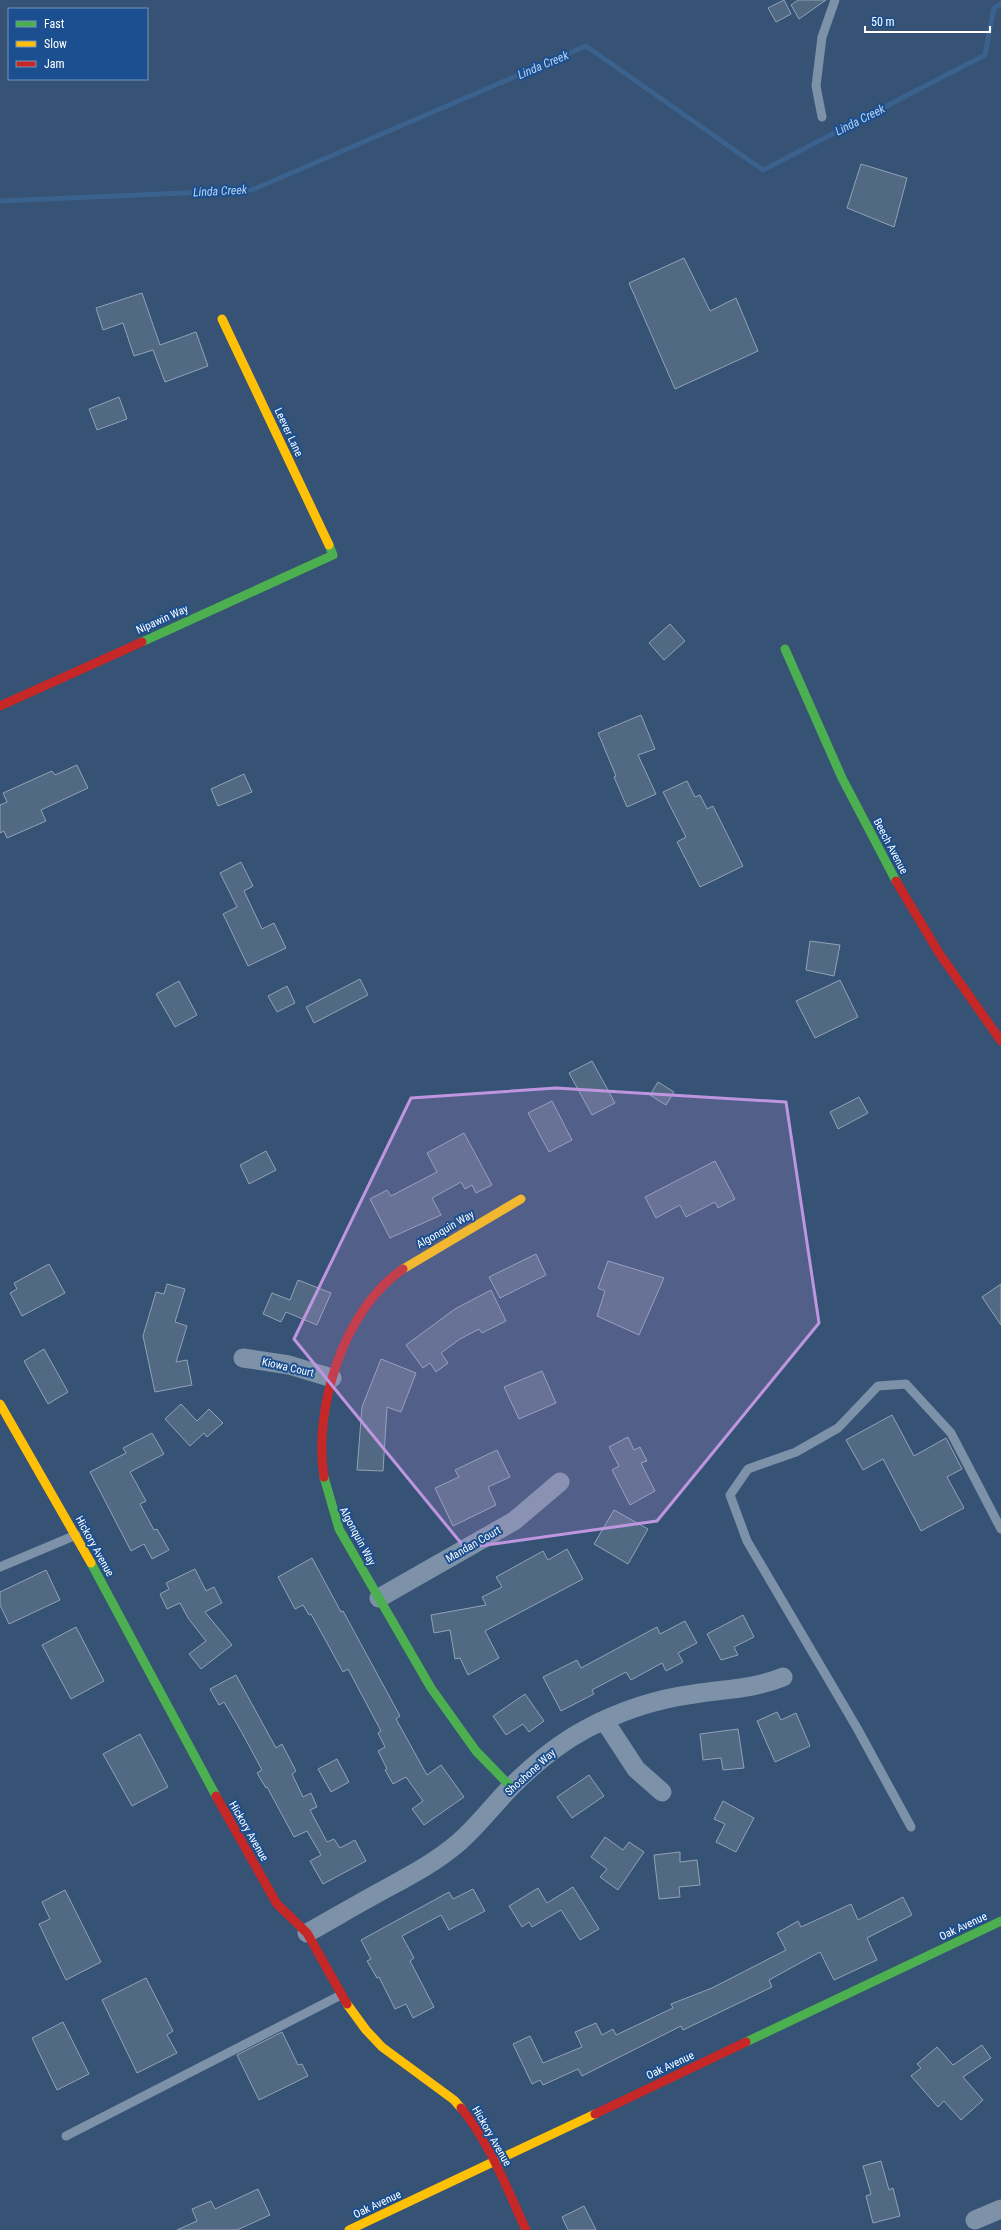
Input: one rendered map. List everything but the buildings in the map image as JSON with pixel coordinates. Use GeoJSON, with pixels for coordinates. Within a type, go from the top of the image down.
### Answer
{"type":"FeatureCollection","features":[{"type":"Feature","properties":{"kind":"street","name":"Leever Lane"},"geometry":{"type":"LineString","coordinates":[[222,319],[333,555]]}},
{"type":"Feature","properties":{"kind":"street","name":"Nipawin Way"},"geometry":{"type":"LineString","coordinates":[[0,706],[333,555]]}},
{"type":"Feature","properties":{"kind":"street","name":"Beech Avenue"},"geometry":{"type":"LineString","coordinates":[[785,649],[852,798],[900,888],[948,969],[1001,1041]]}},
{"type":"Feature","properties":{"kind":"street","name":"Algonquin Way"},"geometry":{"type":"LineString","coordinates":[[511,1787],[476,1751],[431,1688],[339,1529],[329,1504],[322,1478],[320,1452],[321,1425],[332,1378],[357,1317],[383,1284],[404,1266],[521,1199]]}},
{"type":"Feature","properties":{"kind":"street","name":"Kiowa Court"},"geometry":{"type":"LineString","coordinates":[[243,1358],[289,1365],[332,1378]]}},
{"type":"Feature","properties":{"kind":"street","name":"Hickory Avenue"},"geometry":{"type":"LineString","coordinates":[[0,1404],[76,1535],[221,1805],[277,1904],[307,1933],[353,2014],[382,2047],[454,2100],[470,2118],[494,2162],[526,2230]]}},
{"type":"Feature","properties":{"kind":"street","name":"Mandan Court"},"geometry":{"type":"LineString","coordinates":[[379,1598],[514,1521],[560,1482]]}},
{"type":"Feature","properties":{"kind":"street","name":"Shoshone Way"},"geometry":{"type":"LineString","coordinates":[[307,1933],[432,1863],[457,1844],[482,1820],[511,1787],[556,1748],[604,1720],[632,1708],[663,1699],[695,1694],[741,1690],[767,1684],[783,1677]]}},
{"type":"Feature","properties":{"kind":"street"},"geometry":{"type":"LineString","coordinates":[[604,1720],[636,1769],[662,1792]]}},
{"type":"Feature","properties":{"kind":"street","name":"Oak Avenue"},"geometry":{"type":"LineString","coordinates":[[349,2230],[1001,1921]]}},
{"type":"Feature","properties":{"kind":"street"},"geometry":{"type":"LineString","coordinates":[[974,2220],[1001,2209]]}},
{"type":"Feature","properties":{"kind":"lane"},"geometry":{"type":"LineString","coordinates":[[822,117],[816,86],[822,36],[835,0]]}},
{"type":"Feature","properties":{"kind":"lane"},"geometry":{"type":"LineString","coordinates":[[911,1827],[857,1728],[747,1540],[730,1495],[748,1470],[796,1452],[838,1428],[878,1386],[906,1384],[951,1433],[1001,1529]]}},
{"type":"Feature","properties":{"kind":"lane"},"geometry":{"type":"LineString","coordinates":[[0,1567],[76,1535]]}},
{"type":"Feature","properties":{"kind":"lane"},"geometry":{"type":"LineString","coordinates":[[66,2136],[341,1995]]}},
{"type":"Feature","properties":{"kind":"highlighted area"},"geometry":{"type":"Polygon","coordinates":[[[556,1088],[786,1102],[819,1323],[657,1521],[465,1548],[294,1339],[411,1098],[556,1088]]]}},
{"type":"Feature","properties":{"kind":"waterway","name":"Linda Creek"},"geometry":{"type":"LineString","coordinates":[[0,201],[252,190],[586,46],[763,170],[985,55],[994,8],[1001,4]]}},
{"type":"Feature","properties":{"kind":"traffic: fast"},"geometry":{"type":"LineString","coordinates":[[142,642],[333,555],[329,545]]}},
{"type":"Feature","properties":{"kind":"traffic: fast"},"geometry":{"type":"LineString","coordinates":[[785,649],[842,778],[896,881]]}},
{"type":"Feature","properties":{"kind":"traffic: fast"},"geometry":{"type":"LineString","coordinates":[[324,1477],[339,1529],[431,1688],[476,1751],[511,1787]]}},
{"type":"Feature","properties":{"kind":"traffic: fast"},"geometry":{"type":"LineString","coordinates":[[91,1563],[216,1796]]}},
{"type":"Feature","properties":{"kind":"traffic: fast"},"geometry":{"type":"LineString","coordinates":[[746,2042],[1001,1921]]}},
{"type":"Feature","properties":{"kind":"traffic: slow"},"geometry":{"type":"LineString","coordinates":[[222,319],[329,545]]}},
{"type":"Feature","properties":{"kind":"traffic: slow"},"geometry":{"type":"LineString","coordinates":[[403,1269],[521,1199]]}},
{"type":"Feature","properties":{"kind":"traffic: slow"},"geometry":{"type":"LineString","coordinates":[[0,1404],[91,1563]]}},
{"type":"Feature","properties":{"kind":"traffic: slow"},"geometry":{"type":"LineString","coordinates":[[347,2004],[366,2030],[382,2047],[454,2100],[461,2108]]}},
{"type":"Feature","properties":{"kind":"traffic: slow"},"geometry":{"type":"LineString","coordinates":[[349,2230],[595,2114]]}},
{"type":"Feature","properties":{"kind":"traffic: jam"},"geometry":{"type":"LineString","coordinates":[[0,706],[142,642]]}},
{"type":"Feature","properties":{"kind":"traffic: jam"},"geometry":{"type":"LineString","coordinates":[[896,881],[939,953],[1001,1041]]}},
{"type":"Feature","properties":{"kind":"traffic: jam"},"geometry":{"type":"LineString","coordinates":[[324,1477],[322,1450],[323,1421],[337,1362],[349,1334],[364,1309],[382,1287],[403,1269]]}},
{"type":"Feature","properties":{"kind":"traffic: jam"},"geometry":{"type":"LineString","coordinates":[[216,1796],[277,1904],[307,1933],[347,2004]]}},
{"type":"Feature","properties":{"kind":"traffic: jam"},"geometry":{"type":"LineString","coordinates":[[595,2114],[746,2042]]}},
{"type":"Feature","properties":{"kind":"traffic: jam"},"geometry":{"type":"LineString","coordinates":[[461,2108],[481,2136],[489,2151],[526,2230]]}}]}
